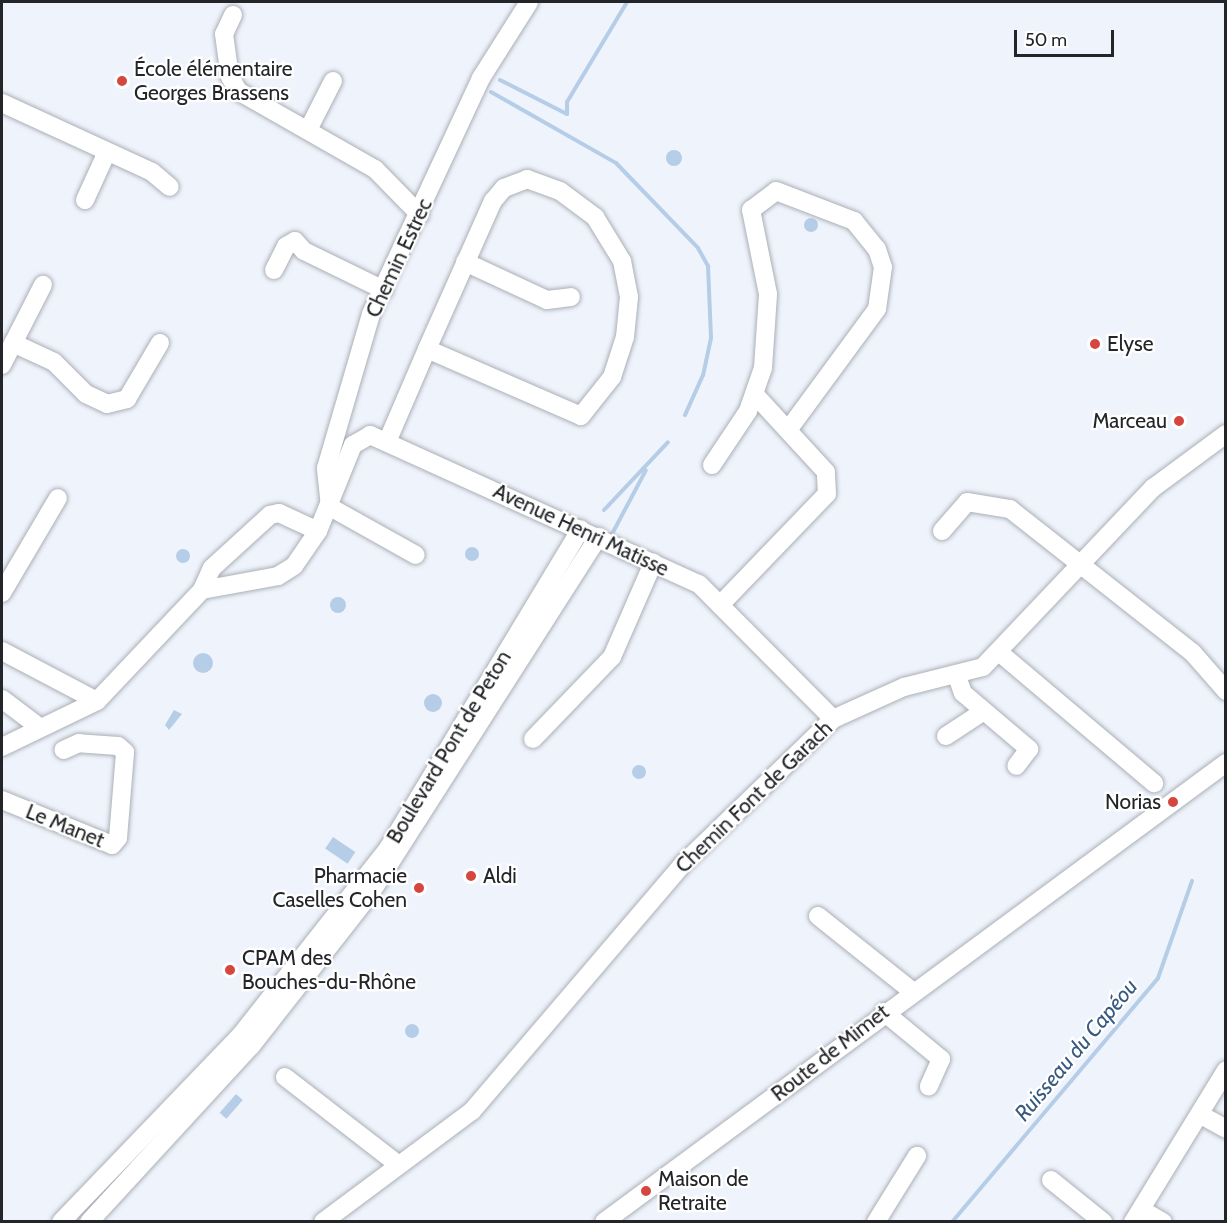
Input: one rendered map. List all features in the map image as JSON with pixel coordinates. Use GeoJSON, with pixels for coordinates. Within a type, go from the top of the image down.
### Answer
{"type":"FeatureCollection","features":[{"type":"Feature","properties":{"kind":"street","name":"Chemin Estrec"},"geometry":{"type":"LineString","coordinates":[[330,507],[326,468],[353,366],[384,290],[482,78],[529,2]]}},
{"type":"Feature","properties":{"kind":"street"},"geometry":{"type":"LineString","coordinates":[[233,15],[224,34],[230,76],[238,91],[375,169],[420,215]]}},
{"type":"Feature","properties":{"kind":"street"},"geometry":{"type":"LineString","coordinates":[[308,130],[333,81]]}},
{"type":"Feature","properties":{"kind":"street"},"geometry":{"type":"LineString","coordinates":[[2,104],[107,152],[170,187]]}},
{"type":"Feature","properties":{"kind":"street"},"geometry":{"type":"LineString","coordinates":[[85,200],[107,152]]}},
{"type":"Feature","properties":{"kind":"street"},"geometry":{"type":"LineString","coordinates":[[387,442],[427,349],[465,262],[493,201],[516,180],[540,183],[578,202],[609,238],[626,279],[629,318],[612,376],[589,410],[570,416],[427,349]]}},
{"type":"Feature","properties":{"kind":"street"},"geometry":{"type":"LineString","coordinates":[[712,465],[756,396],[768,294],[751,210],[785,191],[839,213],[868,234],[877,249],[883,283],[877,309],[788,430]]}},
{"type":"Feature","properties":{"kind":"street"},"geometry":{"type":"LineString","coordinates":[[274,270],[286,246],[295,241],[304,251],[384,290]]}},
{"type":"Feature","properties":{"kind":"street"},"geometry":{"type":"LineString","coordinates":[[465,262],[547,300],[571,297]]}},
{"type":"Feature","properties":{"kind":"street"},"geometry":{"type":"LineString","coordinates":[[2,365],[43,285]]}},
{"type":"Feature","properties":{"kind":"street"},"geometry":{"type":"LineString","coordinates":[[13,343],[54,362],[86,394],[107,404],[127,399],[160,343]]}},
{"type":"Feature","properties":{"kind":"street"},"geometry":{"type":"LineString","coordinates":[[720,605],[827,494],[826,472],[756,396]]}},
{"type":"Feature","properties":{"kind":"street","name":"Chemin Font de Garach"},"geometry":{"type":"LineString","coordinates":[[322,1221],[472,1111],[684,863],[833,719],[904,687],[957,676],[1000,653],[1152,488],[1226,434]]}},
{"type":"Feature","properties":{"kind":"street","name":"Avenue Henri Matisse"},"geometry":{"type":"LineString","coordinates":[[330,507],[361,435],[387,442],[699,584],[833,719]]}},
{"type":"Feature","properties":{"kind":"street"},"geometry":{"type":"LineString","coordinates":[[2,593],[58,498]]}},
{"type":"Feature","properties":{"kind":"street"},"geometry":{"type":"LineString","coordinates":[[942,531],[966,502],[1006,507],[1219,671],[1226,691]]}},
{"type":"Feature","properties":{"kind":"street"},"geometry":{"type":"LineString","coordinates":[[202,590],[278,576],[306,554],[330,507],[416,555]]}},
{"type":"Feature","properties":{"kind":"street"},"geometry":{"type":"LineString","coordinates":[[2,747],[39,727],[97,701],[175,612],[202,590],[212,568],[270,515],[279,513],[318,531]]}},
{"type":"Feature","properties":{"kind":"street","name":"Boulevard Pont de Peton"},"geometry":{"type":"LineString","coordinates":[[61,1221],[240,1036],[389,847],[581,529]]}},
{"type":"Feature","properties":{"kind":"street","name":"Boulevard Pont de Peton"},"geometry":{"type":"LineString","coordinates":[[89,1221],[251,1046],[396,859],[598,537]]}},
{"type":"Feature","properties":{"kind":"street"},"geometry":{"type":"LineString","coordinates":[[532,739],[612,657],[653,563]]}},
{"type":"Feature","properties":{"kind":"street"},"geometry":{"type":"LineString","coordinates":[[2,651],[97,701]]}},
{"type":"Feature","properties":{"kind":"street"},"geometry":{"type":"LineString","coordinates":[[1000,653],[1154,783]]}},
{"type":"Feature","properties":{"kind":"street"},"geometry":{"type":"LineString","coordinates":[[957,676],[963,693],[1029,748],[1016,766]]}},
{"type":"Feature","properties":{"kind":"street"},"geometry":{"type":"LineString","coordinates":[[2,699],[39,727]]}},
{"type":"Feature","properties":{"kind":"street"},"geometry":{"type":"LineString","coordinates":[[946,736],[984,711]]}},
{"type":"Feature","properties":{"kind":"street","name":"Le Manet"},"geometry":{"type":"LineString","coordinates":[[2,800],[112,845],[118,838],[125,752],[118,746],[79,743],[63,750]]}},
{"type":"Feature","properties":{"kind":"street","name":"Route de Mimet"},"geometry":{"type":"LineString","coordinates":[[1056,884],[1226,749]]}},
{"type":"Feature","properties":{"kind":"street","name":"Route de Mimet"},"geometry":{"type":"LineString","coordinates":[[604,1221],[1056,884],[1226,763]]}},
{"type":"Feature","properties":{"kind":"street"},"geometry":{"type":"LineString","coordinates":[[818,916],[912,992]]}},
{"type":"Feature","properties":{"kind":"street"},"geometry":{"type":"LineString","coordinates":[[884,1012],[941,1059],[929,1086]]}},
{"type":"Feature","properties":{"kind":"street"},"geometry":{"type":"LineString","coordinates":[[1163,1221],[1137,1216],[1201,1115],[1226,1070]]}},
{"type":"Feature","properties":{"kind":"street"},"geometry":{"type":"LineString","coordinates":[[285,1077],[399,1165]]}},
{"type":"Feature","properties":{"kind":"street"},"geometry":{"type":"LineString","coordinates":[[1201,1115],[1226,1129]]}},
{"type":"Feature","properties":{"kind":"street"},"geometry":{"type":"LineString","coordinates":[[876,1221],[917,1156]]}},
{"type":"Feature","properties":{"kind":"street"},"geometry":{"type":"LineString","coordinates":[[1051,1180],[1103,1221]]}},
{"type":"Feature","properties":{"kind":"water"},"geometry":{"type":"Polygon","coordinates":[[[674,150],[682,158],[674,166],[666,158],[674,150]]]}},
{"type":"Feature","properties":{"kind":"water"},"geometry":{"type":"Polygon","coordinates":[[[808,218],[814,218],[818,225],[814,232],[808,232],[804,228],[804,222],[808,218]]]}},
{"type":"Feature","properties":{"kind":"water"},"geometry":{"type":"Polygon","coordinates":[[[469,547],[475,547],[479,554],[475,561],[469,561],[465,557],[465,551],[469,547]]]}},
{"type":"Feature","properties":{"kind":"water"},"geometry":{"type":"Polygon","coordinates":[[[180,549],[186,549],[190,556],[186,563],[180,563],[176,559],[176,553],[180,549]]]}},
{"type":"Feature","properties":{"kind":"water"},"geometry":{"type":"Polygon","coordinates":[[[338,597],[344,599],[346,605],[344,611],[338,613],[332,611],[330,605],[332,599],[338,597]]]}},
{"type":"Feature","properties":{"kind":"water"},"geometry":{"type":"Polygon","coordinates":[[[203,653],[210,656],[213,663],[210,670],[203,673],[196,670],[193,663],[196,656],[203,653]]]}},
{"type":"Feature","properties":{"kind":"water"},"geometry":{"type":"Polygon","coordinates":[[[433,694],[439,697],[442,703],[439,709],[433,712],[427,709],[424,703],[427,697],[433,694]]]}},
{"type":"Feature","properties":{"kind":"water"},"geometry":{"type":"Polygon","coordinates":[[[174,710],[182,714],[169,730],[165,725],[174,710]]]}},
{"type":"Feature","properties":{"kind":"water"},"geometry":{"type":"Polygon","coordinates":[[[636,765],[642,765],[646,772],[642,779],[636,779],[632,775],[632,769],[636,765]]]}},
{"type":"Feature","properties":{"kind":"water"},"geometry":{"type":"Polygon","coordinates":[[[333,837],[355,852],[348,864],[325,849],[333,837]]]}},
{"type":"Feature","properties":{"kind":"water"},"geometry":{"type":"Polygon","coordinates":[[[412,1024],[417,1026],[419,1031],[417,1036],[412,1038],[407,1036],[405,1031],[407,1026],[412,1024]]]}},
{"type":"Feature","properties":{"kind":"water"},"geometry":{"type":"Polygon","coordinates":[[[236,1094],[243,1100],[226,1119],[220,1113],[236,1094]]]}},
{"type":"Feature","properties":{"kind":"waterway"},"geometry":{"type":"LineString","coordinates":[[500,80],[567,114],[567,102],[627,2]]}},
{"type":"Feature","properties":{"kind":"waterway"},"geometry":{"type":"LineString","coordinates":[[491,92],[616,163],[698,248],[708,266],[711,338],[703,375],[685,415]]}},
{"type":"Feature","properties":{"kind":"waterway"},"geometry":{"type":"LineString","coordinates":[[604,510],[668,442]]}},
{"type":"Feature","properties":{"kind":"waterway"},"geometry":{"type":"LineString","coordinates":[[612,534],[646,470]]}},
{"type":"Feature","properties":{"kind":"waterway","name":"Ruisseau du Capéou"},"geometry":{"type":"LineString","coordinates":[[952,1222],[1158,978],[1192,881]]}},
{"type":"Feature","properties":{"kind":"place","name":"École élémentaire Georges Brassens"},"geometry":{"type":"Point","coordinates":[122,81]}},
{"type":"Feature","properties":{"kind":"place","name":"Elyse"},"geometry":{"type":"Point","coordinates":[1095,344]}},
{"type":"Feature","properties":{"kind":"place","name":"Marceau"},"geometry":{"type":"Point","coordinates":[1179,421]}},
{"type":"Feature","properties":{"kind":"place","name":"Norias"},"geometry":{"type":"Point","coordinates":[1173,802]}},
{"type":"Feature","properties":{"kind":"place","name":"Aldi"},"geometry":{"type":"Point","coordinates":[471,876]}},
{"type":"Feature","properties":{"kind":"place","name":"Pharmacie Caselles Cohen"},"geometry":{"type":"Point","coordinates":[419,888]}},
{"type":"Feature","properties":{"kind":"place","name":"CPAM des Bouches-du-Rhône"},"geometry":{"type":"Point","coordinates":[230,970]}},
{"type":"Feature","properties":{"kind":"place","name":"Maison de Retraite"},"geometry":{"type":"Point","coordinates":[646,1191]}}]}
